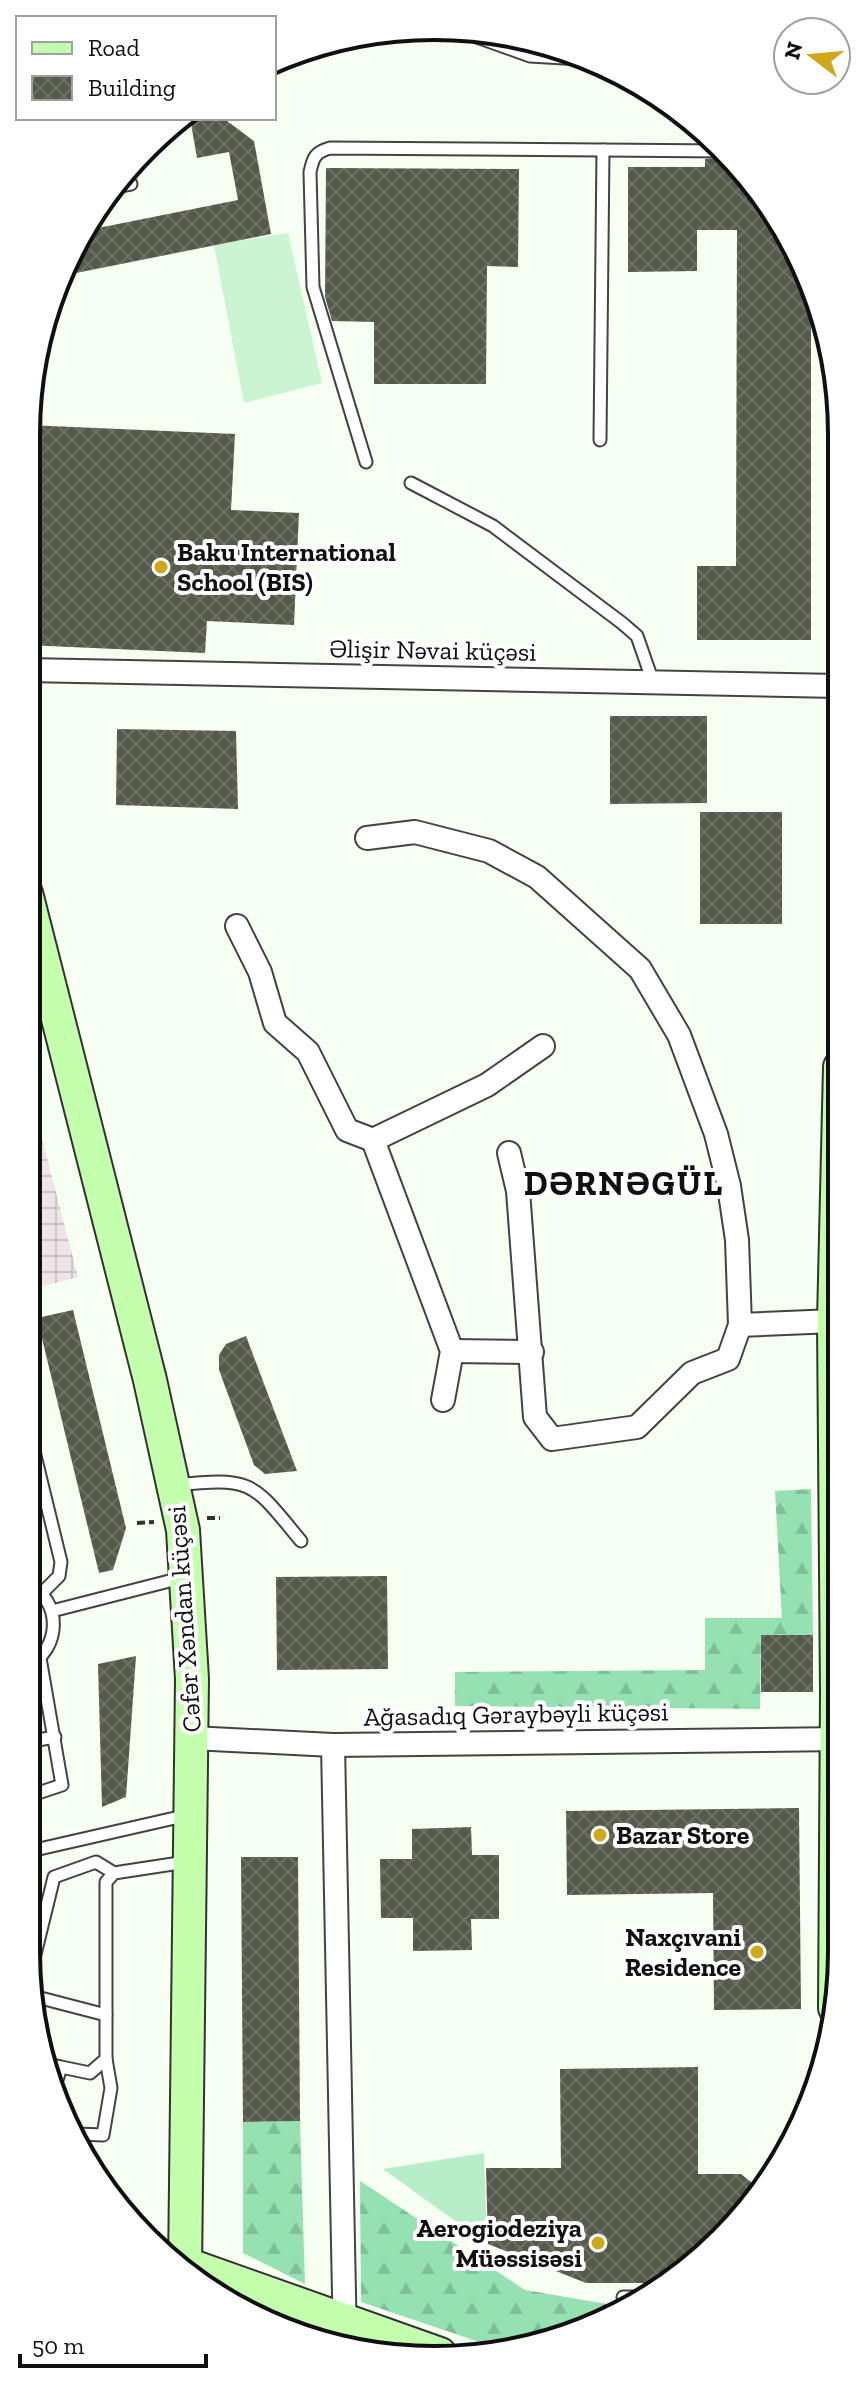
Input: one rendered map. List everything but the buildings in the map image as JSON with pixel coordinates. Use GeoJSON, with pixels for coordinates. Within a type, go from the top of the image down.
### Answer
{"type":"FeatureCollection","features":[{"type":"Feature","properties":{"kind":"main road","name":"Cəfər Xəndan küçəsi"},"geometry":{"type":"LineString","coordinates":[[40,949],[175,1485],[183,1530],[193,1814],[181,2254]]}},
{"type":"Feature","properties":{"kind":"main road"},"geometry":{"type":"LineString","coordinates":[[209,2276],[344,2333],[394,2344]]}},
{"type":"Feature","properties":{"kind":"street","name":"Əlişir Nəvai küçəsi"},"geometry":{"type":"LineString","coordinates":[[40,670],[828,686]]}},
{"type":"Feature","properties":{"kind":"street"},"geometry":{"type":"LineString","coordinates":[[367,838],[415,832],[489,851],[537,877],[640,969],[679,1035],[716,1134],[729,1186],[737,1240],[740,1325],[728,1359],[692,1373],[637,1427],[552,1439],[535,1417],[518,1191],[509,1153]]}},
{"type":"Feature","properties":{"kind":"street"},"geometry":{"type":"LineString","coordinates":[[237,926],[260,972],[275,1023],[308,1052],[347,1130],[373,1140],[487,1085],[543,1046]]}},
{"type":"Feature","properties":{"kind":"street"},"geometry":{"type":"LineString","coordinates":[[373,1140],[452,1351],[443,1400]]}},
{"type":"Feature","properties":{"kind":"street"},"geometry":{"type":"LineString","coordinates":[[740,1325],[828,1340]]}},
{"type":"Feature","properties":{"kind":"street"},"geometry":{"type":"LineString","coordinates":[[452,1351],[532,1352]]}},
{"type":"Feature","properties":{"kind":"street","name":"Ağasadıq Gəraybəyli küçəsi"},"geometry":{"type":"LineString","coordinates":[[192,1738],[333,1745],[828,1739]]}},
{"type":"Feature","properties":{"kind":"street"},"geometry":{"type":"LineString","coordinates":[[333,1745],[344,2333]]}},
{"type":"Feature","properties":{"kind":"lane"},"geometry":{"type":"LineString","coordinates":[[504,47],[530,56],[549,57]]}},
{"type":"Feature","properties":{"kind":"lane"},"geometry":{"type":"LineString","coordinates":[[366,462],[313,287],[312,158],[330,148],[708,151]]}},
{"type":"Feature","properties":{"kind":"lane"},"geometry":{"type":"LineString","coordinates":[[600,440],[603,150]]}},
{"type":"Feature","properties":{"kind":"lane"},"geometry":{"type":"LineString","coordinates":[[411,483],[493,526],[622,623],[637,636],[653,683]]}},
{"type":"Feature","properties":{"kind":"lane"},"geometry":{"type":"LineString","coordinates":[[40,1476],[61,1562],[59,1576],[42,1593],[52,1611],[53,1638],[40,1658],[62,1785],[40,1792]]}},
{"type":"Feature","properties":{"kind":"lane"},"geometry":{"type":"LineString","coordinates":[[175,1485],[222,1480],[259,1491],[301,1541]]}},
{"type":"Feature","properties":{"kind":"lane"},"geometry":{"type":"LineString","coordinates":[[52,1611],[185,1577]]}},
{"type":"Feature","properties":{"kind":"lane"},"geometry":{"type":"LineString","coordinates":[[40,1740],[55,1737]]}},
{"type":"Feature","properties":{"kind":"lane"},"geometry":{"type":"LineString","coordinates":[[40,1849],[193,1814]]}},
{"type":"Feature","properties":{"kind":"lane"},"geometry":{"type":"LineString","coordinates":[[40,1934],[54,1877],[96,1862],[114,1873],[192,1862]]}},
{"type":"Feature","properties":{"kind":"lane"},"geometry":{"type":"LineString","coordinates":[[85,2134],[103,2135],[111,2088],[106,2059],[106,1882],[114,1873]]}},
{"type":"Feature","properties":{"kind":"lane"},"geometry":{"type":"LineString","coordinates":[[43,1999],[106,2015]]}},
{"type":"Feature","properties":{"kind":"lane"},"geometry":{"type":"LineString","coordinates":[[57,2066],[90,2073],[106,2059]]}},
{"type":"Feature","properties":{"kind":"lane"},"geometry":{"type":"LineString","coordinates":[[59,2073],[61,2067]]}},
{"type":"Feature","properties":{"kind":"shaded area"},"geometry":{"type":"Polygon","coordinates":[[[40,1131],[78,1277],[40,1287],[40,1131]]]}},
{"type":"Feature","properties":{"kind":"green space"},"geometry":{"type":"Polygon","coordinates":[[[288,233],[322,383],[244,403],[214,245],[288,233]]]}},
{"type":"Feature","properties":{"kind":"green space"},"geometry":{"type":"Polygon","coordinates":[[[811,1489],[813,1635],[761,1635],[760,1709],[455,1706],[455,1672],[705,1670],[705,1618],[782,1618],[775,1491],[811,1489]]]}},
{"type":"Feature","properties":{"kind":"green space"},"geometry":{"type":"Polygon","coordinates":[[[300,2121],[305,2284],[243,2253],[243,2122],[300,2121]]]}},
{"type":"Feature","properties":{"kind":"green space"},"geometry":{"type":"Polygon","coordinates":[[[484,2153],[487,2244],[383,2169],[484,2153]]]}},
{"type":"Feature","properties":{"kind":"green space"},"geometry":{"type":"Polygon","coordinates":[[[360,2181],[525,2290],[607,2305],[536,2333],[483,2343],[361,2302],[360,2181]]]}},
{"type":"Feature","properties":{"kind":"place","name":"Baku International School (BIS)"},"geometry":{"type":"Point","coordinates":[161,567]}},
{"type":"Feature","properties":{"kind":"place","name":"Bazar Store"},"geometry":{"type":"Point","coordinates":[600,1835]}},
{"type":"Feature","properties":{"kind":"place","name":"Naxçıvani Residence"},"geometry":{"type":"Point","coordinates":[757,1952]}},
{"type":"Feature","properties":{"kind":"place","name":"Aerogiodeziya Müəssisəsi"},"geometry":{"type":"Point","coordinates":[598,2243]}},
{"type":"Feature","properties":{"kind":"district","name":"DƏRNƏGÜL"},"geometry":{"type":"Point","coordinates":[624,1183]}}]}
